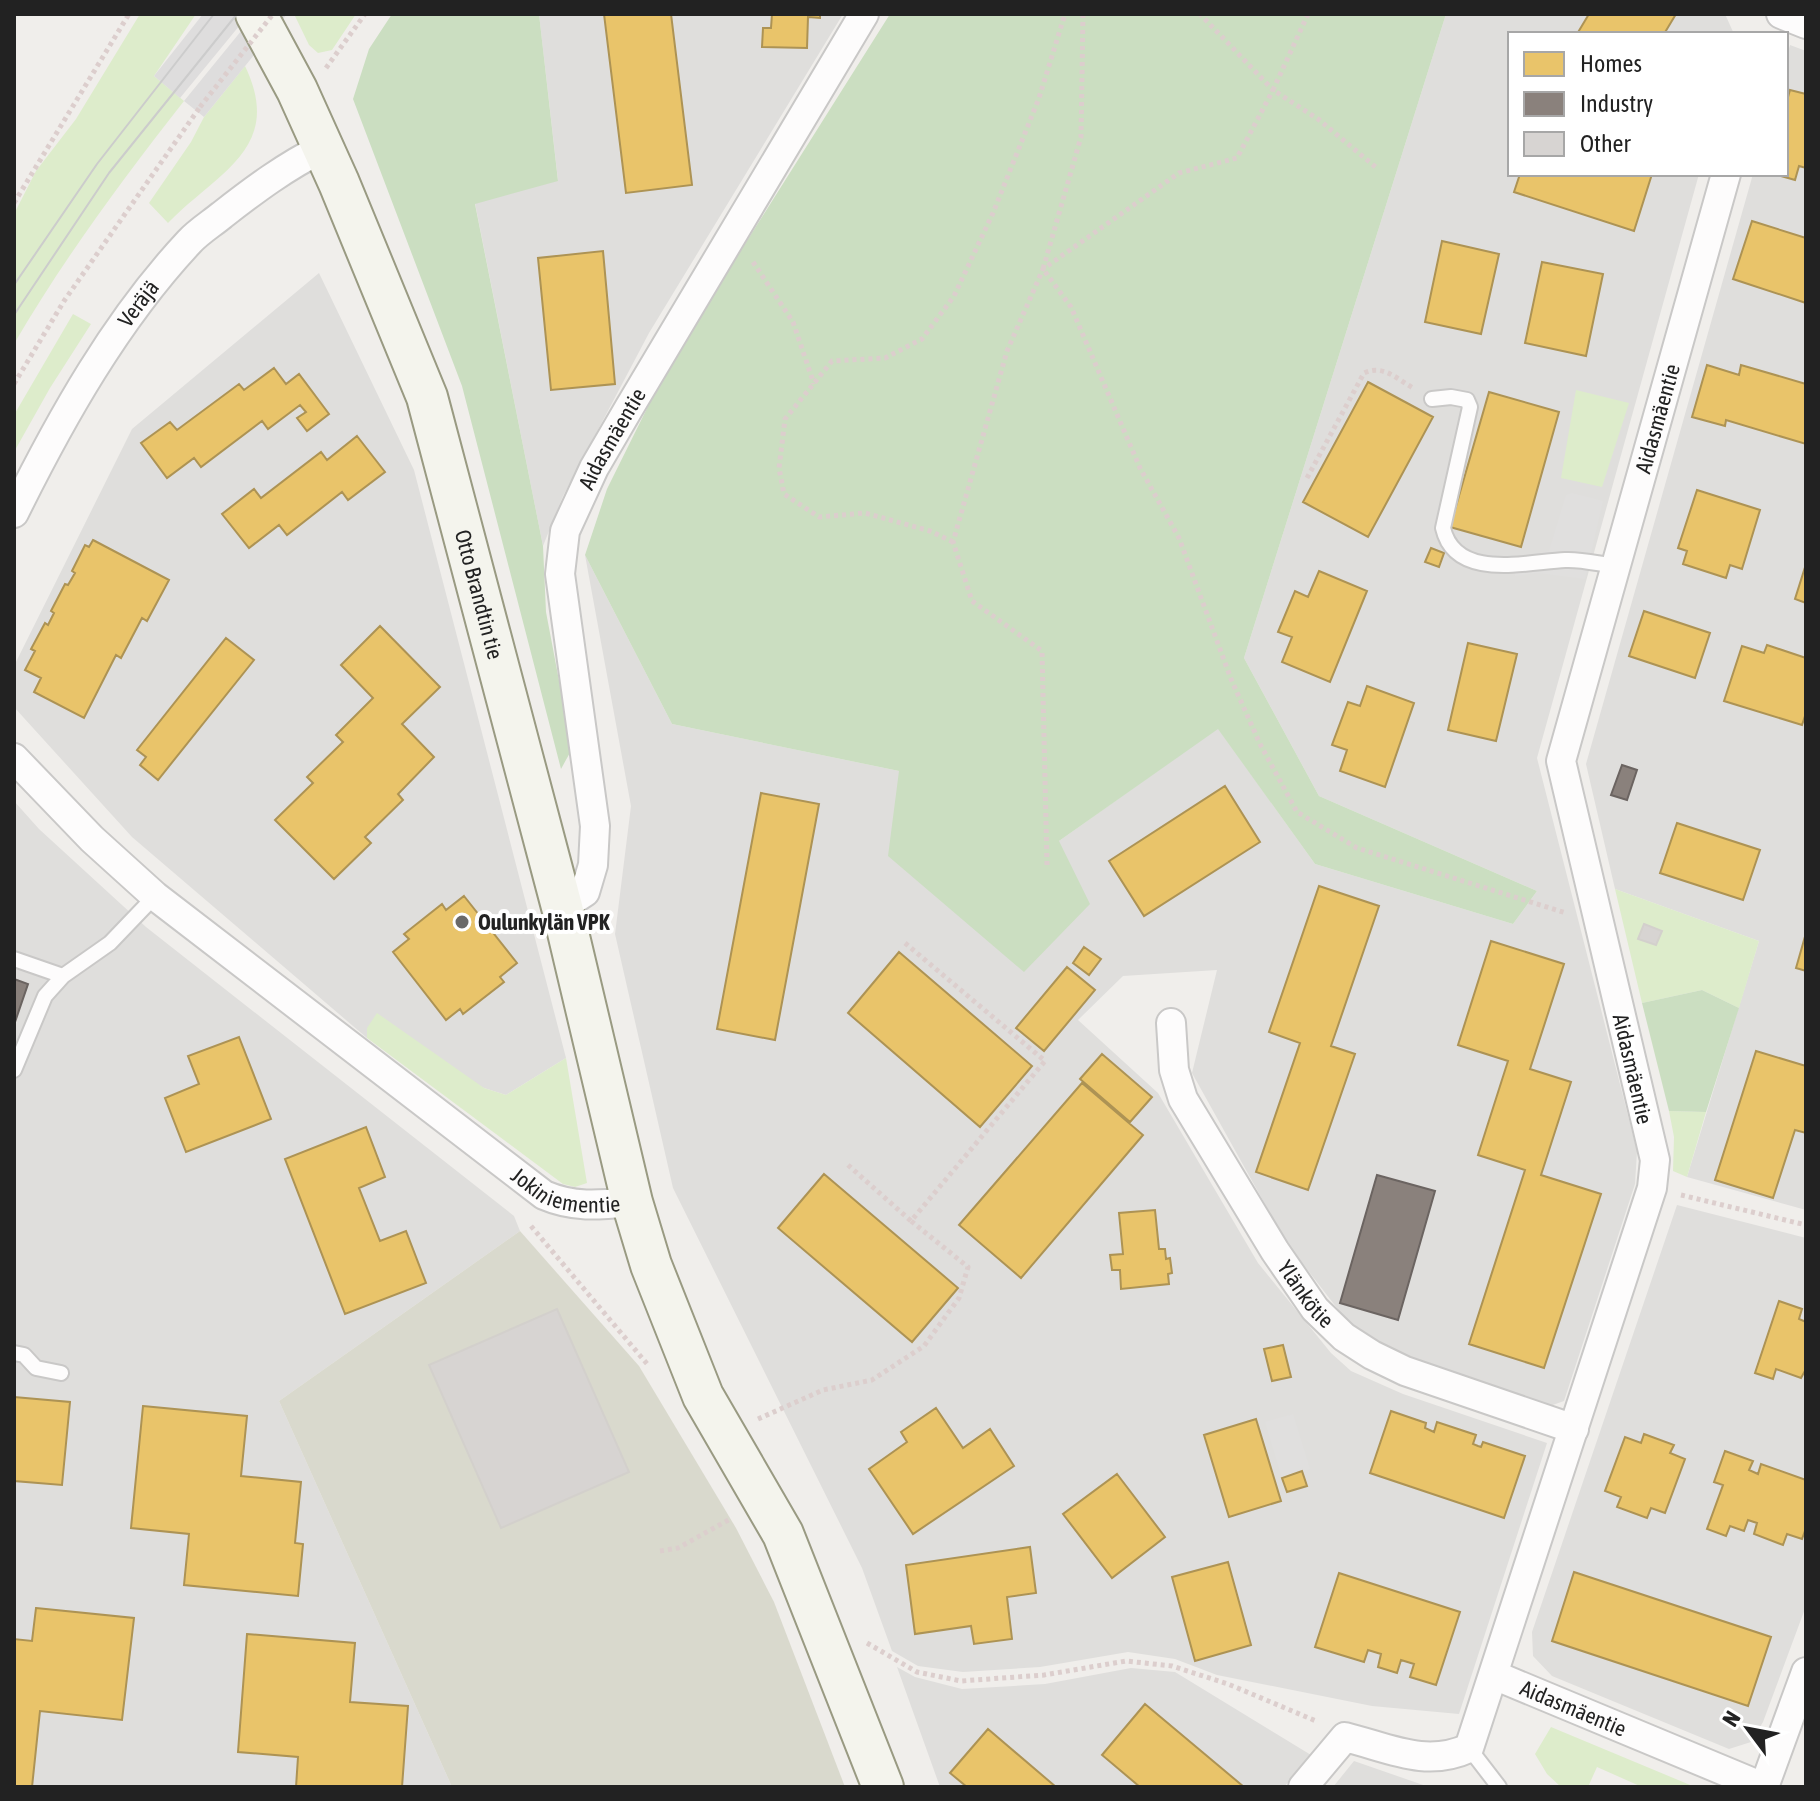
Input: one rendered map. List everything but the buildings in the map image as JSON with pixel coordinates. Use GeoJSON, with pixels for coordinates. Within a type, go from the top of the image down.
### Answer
{"type":"FeatureCollection","features":[{"type":"Feature","properties":{"kind":"street","name":"Otto Brandtin tie"},"geometry":{"type":"LineString","coordinates":[[256,14],[297,90],[323,148],[427,397],[562,907],[632,1202]]}},
{"type":"Feature","properties":{"kind":"street","name":"Aidasmäentie"},"geometry":{"type":"LineString","coordinates":[[562,907],[585,892],[593,865],[595,826],[560,574],[565,531],[594,468],[864,14]]}},
{"type":"Feature","properties":{"kind":"street"},"geometry":{"type":"LineString","coordinates":[[1781,14],[1806,24]]}},
{"type":"Feature","properties":{"kind":"street","name":"Veräjä"},"geometry":{"type":"LineString","coordinates":[[14,513],[66,415],[154,283],[201,232],[278,173],[323,148]]}},
{"type":"Feature","properties":{"kind":"street","name":"Aidasmäentie"},"geometry":{"type":"LineString","coordinates":[[1725,176],[1561,761],[1655,1160],[1652,1188],[1494,1675],[1764,1787]]}},
{"type":"Feature","properties":{"kind":"street","name":"Jokiniementie"},"geometry":{"type":"LineString","coordinates":[[14,758],[92,839],[155,896],[544,1195],[579,1206],[632,1202],[651,1265],[703,1396],[783,1534],[883,1787]]}},
{"type":"Feature","properties":{"kind":"street","name":"Ylänkötie"},"geometry":{"type":"LineString","coordinates":[[1171,1023],[1174,1070],[1183,1099],[1275,1251],[1315,1309],[1344,1337],[1405,1371],[1574,1429]]}},
{"type":"Feature","properties":{"kind":"street"},"geometry":{"type":"LineString","coordinates":[[1764,1787],[1806,1672]]}},
{"type":"Feature","properties":{"kind":"street"},"geometry":{"type":"LineString","coordinates":[[1303,1787],[1345,1737],[1428,1759],[1450,1757],[1469,1748],[1494,1675]]}},
{"type":"Feature","properties":{"kind":"lane"},"geometry":{"type":"LineString","coordinates":[[1432,399],[1451,397],[1467,400],[1470,407],[1443,528],[1446,541],[1455,552],[1492,566],[1568,560],[1615,566]]}},
{"type":"Feature","properties":{"kind":"lane"},"geometry":{"type":"LineString","coordinates":[[14,1070],[45,996],[63,976],[110,943],[155,896]]}},
{"type":"Feature","properties":{"kind":"lane"},"geometry":{"type":"LineString","coordinates":[[14,959],[63,976]]}},
{"type":"Feature","properties":{"kind":"lane"},"geometry":{"type":"LineString","coordinates":[[14,1353],[24,1355],[36,1368],[61,1373]]}},
{"type":"Feature","properties":{"kind":"lane"},"geometry":{"type":"LineString","coordinates":[[1469,1748],[1499,1787]]}},
{"type":"Feature","properties":{"kind":"path"},"geometry":{"type":"LineString","coordinates":[[14,203],[129,14]]}},
{"type":"Feature","properties":{"kind":"path"},"geometry":{"type":"LineString","coordinates":[[14,384],[64,301],[200,107],[273,14]]}},
{"type":"Feature","properties":{"kind":"path"},"geometry":{"type":"LineString","coordinates":[[319,77],[365,14]]}},
{"type":"Feature","properties":{"kind":"path"},"geometry":{"type":"LineString","coordinates":[[953,542],[930,531],[865,513],[819,517],[784,494],[779,468],[785,419],[832,361],[885,358],[922,339],[954,296],[993,213],[1039,98],[1065,14]]}},
{"type":"Feature","properties":{"kind":"path"},"geometry":{"type":"LineString","coordinates":[[1047,865],[1042,651],[972,601],[953,542],[1007,351],[1043,269],[1081,137],[1083,14]]}},
{"type":"Feature","properties":{"kind":"path"},"geometry":{"type":"LineString","coordinates":[[1200,14],[1273,90],[1318,119],[1378,169]]}},
{"type":"Feature","properties":{"kind":"path"},"geometry":{"type":"LineString","coordinates":[[1043,269],[1179,173],[1237,158],[1308,14]]}},
{"type":"Feature","properties":{"kind":"path"},"geometry":{"type":"LineString","coordinates":[[732,237],[756,265],[793,322],[814,385]]}},
{"type":"Feature","properties":{"kind":"path"},"geometry":{"type":"LineString","coordinates":[[1043,269],[1071,307],[1140,468],[1179,538],[1231,679],[1260,744],[1297,812],[1357,848],[1599,924]]}},
{"type":"Feature","properties":{"kind":"path"},"geometry":{"type":"LineString","coordinates":[[1307,478],[1364,373],[1373,369],[1384,370],[1399,380]]}},
{"type":"Feature","properties":{"kind":"path"},"geometry":{"type":"LineString","coordinates":[[905,943],[1045,1061],[911,1221]]}},
{"type":"Feature","properties":{"kind":"path"},"geometry":{"type":"LineString","coordinates":[[749,1423],[823,1390],[872,1380],[924,1346],[959,1298],[968,1267],[848,1165]]}},
{"type":"Feature","properties":{"kind":"path"},"geometry":{"type":"LineString","coordinates":[[1652,1188],[1806,1225]]}},
{"type":"Feature","properties":{"kind":"path"},"geometry":{"type":"LineString","coordinates":[[523,1216],[650,1367]]}},
{"type":"Feature","properties":{"kind":"path"},"geometry":{"type":"LineString","coordinates":[[660,1551],[678,1548],[737,1516]]}},
{"type":"Feature","properties":{"kind":"path"},"geometry":{"type":"LineString","coordinates":[[863,1641],[917,1672],[961,1681],[1044,1675],[1126,1661],[1172,1666],[1228,1684],[1304,1715],[1345,1737]]}},
{"type":"Feature","properties":{"kind":"shaded area"},"geometry":{"type":"Polygon","coordinates":[[[539,14],[843,14],[649,333],[563,496],[543,546],[475,203],[558,180],[539,14]]]}},
{"type":"Feature","properties":{"kind":"shaded area"},"geometry":{"type":"Polygon","coordinates":[[[1446,14],[1725,14],[1733,32],[1508,32],[1508,176],[1698,176],[1537,758],[1637,1151],[1635,1184],[1564,1401],[1547,1407],[1374,1345],[1340,1312],[1286,1242],[1192,1073],[1217,970],[1123,976],[1078,1020],[1158,1093],[1258,1263],[1331,1353],[1351,1371],[1403,1394],[1547,1443],[1459,1714],[1372,1706],[1217,1675],[1175,1659],[1128,1652],[1040,1667],[963,1672],[918,1666],[892,1651],[862,1568],[673,1188],[615,934],[631,806],[585,555],[672,724],[899,771],[1059,841],[1218,728],[1315,864],[1513,924],[1537,891],[1319,796],[1244,658],[1446,14]]]}},
{"type":"Feature","properties":{"kind":"shaded area"},"geometry":{"type":"Polygon","coordinates":[[[1790,45],[1806,51],[1806,1210],[1687,1177],[1759,941],[1615,889],[1586,764],[1752,176],[1788,176],[1790,45]]]}},
{"type":"Feature","properties":{"kind":"shaded area"},"geometry":{"type":"Polygon","coordinates":[[[319,273],[414,470],[566,1058],[506,1095],[484,1088],[367,1028],[367,1038],[132,837],[14,707],[14,666],[132,429],[319,273]]]}},
{"type":"Feature","properties":{"kind":"shaded area"},"geometry":{"type":"Polygon","coordinates":[[[1572,493],[1603,501],[1585,579],[1538,573],[1515,576],[1514,559],[1549,551],[1566,495],[1572,493]]]}},
{"type":"Feature","properties":{"kind":"shaded area"},"geometry":{"type":"Polygon","coordinates":[[[14,801],[39,829],[146,927],[514,1216],[520,1231],[279,1401],[452,1787],[14,1787],[14,801]]]}},
{"type":"Feature","properties":{"kind":"shaded area"},"geometry":{"type":"Polygon","coordinates":[[[1677,1205],[1806,1238],[1806,1606],[1763,1722],[1751,1742],[1729,1749],[1552,1676],[1533,1656],[1532,1632],[1677,1205]]]}},
{"type":"Feature","properties":{"kind":"shaded area"},"geometry":{"type":"Polygon","coordinates":[[[520,1231],[639,1366],[736,1528],[774,1602],[845,1787],[452,1787],[279,1401],[520,1231]]]}},
{"type":"Feature","properties":{"kind":"shaded area"},"geometry":{"type":"Polygon","coordinates":[[[1293,1414],[1310,1469],[1282,1478],[1265,1422],[1293,1414]]]}},
{"type":"Feature","properties":{"kind":"shaded area"},"geometry":{"type":"Polygon","coordinates":[[[897,1667],[915,1677],[962,1689],[1045,1684],[1131,1668],[1175,1672],[1311,1755],[1284,1787],[940,1787],[897,1667]]]}},
{"type":"Feature","properties":{"kind":"shaded area"},"geometry":{"type":"Polygon","coordinates":[[[1354,1761],[1429,1787],[1333,1787],[1354,1761]]]}},
{"type":"Feature","properties":{"kind":"green space"},"geometry":{"type":"Polygon","coordinates":[[[140,14],[196,14],[154,76],[184,101],[95,220],[14,344],[14,214],[36,171],[76,119],[140,14]]]}},
{"type":"Feature","properties":{"kind":"green space"},"geometry":{"type":"Polygon","coordinates":[[[294,14],[356,14],[332,50],[318,53],[309,45],[294,14]]]}},
{"type":"Feature","properties":{"kind":"green space"},"geometry":{"type":"Polygon","coordinates":[[[392,14],[539,14],[558,181],[475,204],[543,546],[546,612],[572,749],[561,769],[462,386],[353,99],[369,49],[392,14]]]}},
{"type":"Feature","properties":{"kind":"green space"},"geometry":{"type":"Polygon","coordinates":[[[890,14],[1446,14],[1244,658],[1319,796],[1537,891],[1513,924],[1315,864],[1218,729],[1059,841],[1090,904],[1024,972],[888,856],[899,771],[672,724],[585,555],[607,489],[668,366],[890,14]]]}},
{"type":"Feature","properties":{"kind":"green space"},"geometry":{"type":"Polygon","coordinates":[[[245,66],[255,95],[257,119],[251,139],[240,157],[168,223],[149,203],[191,142],[204,117],[245,66]]]}},
{"type":"Feature","properties":{"kind":"green space"},"geometry":{"type":"Polygon","coordinates":[[[73,314],[91,324],[14,452],[14,415],[73,314]]]}},
{"type":"Feature","properties":{"kind":"green space"},"geometry":{"type":"Polygon","coordinates":[[[1576,390],[1629,403],[1602,487],[1561,478],[1576,390]]]}},
{"type":"Feature","properties":{"kind":"green space"},"geometry":{"type":"Polygon","coordinates":[[[1615,889],[1759,941],[1739,1008],[1702,990],[1642,1003],[1615,889]]]}},
{"type":"Feature","properties":{"kind":"green space"},"geometry":{"type":"Polygon","coordinates":[[[1702,990],[1739,1008],[1706,1112],[1669,1111],[1642,1003],[1702,990]]]}},
{"type":"Feature","properties":{"kind":"green space"},"geometry":{"type":"Polygon","coordinates":[[[377,1013],[484,1088],[506,1095],[566,1058],[587,1183],[575,1187],[563,1184],[367,1038],[367,1028],[377,1013]]]}},
{"type":"Feature","properties":{"kind":"green space"},"geometry":{"type":"Polygon","coordinates":[[[1669,1111],[1706,1112],[1687,1177],[1673,1171],[1674,1137],[1669,1111]]]}},
{"type":"Feature","properties":{"kind":"green space"},"geometry":{"type":"Polygon","coordinates":[[[1551,1727],[1695,1787],[1642,1787],[1597,1767],[1588,1787],[1561,1787],[1547,1774],[1535,1754],[1551,1727]]]}},
{"type":"Feature","properties":{"kind":"pier"},"geometry":{"type":"Polygon","coordinates":[[[203,14],[249,14],[180,98],[154,76],[203,14]]]}},
{"type":"Feature","properties":{"kind":"pier"},"geometry":{"type":"Polygon","coordinates":[[[255,14],[287,14],[204,117],[184,101],[255,14]]]}},
{"type":"Feature","properties":{"kind":"tram line"},"geometry":{"type":"LineString","coordinates":[[14,285],[97,164],[214,14]]}},
{"type":"Feature","properties":{"kind":"tram line"},"geometry":{"type":"LineString","coordinates":[[14,315],[109,173],[237,14]]}},
{"type":"Feature","properties":{"kind":"place","name":"Oulunkylän VPK"},"geometry":{"type":"Point","coordinates":[462,922]}}]}
